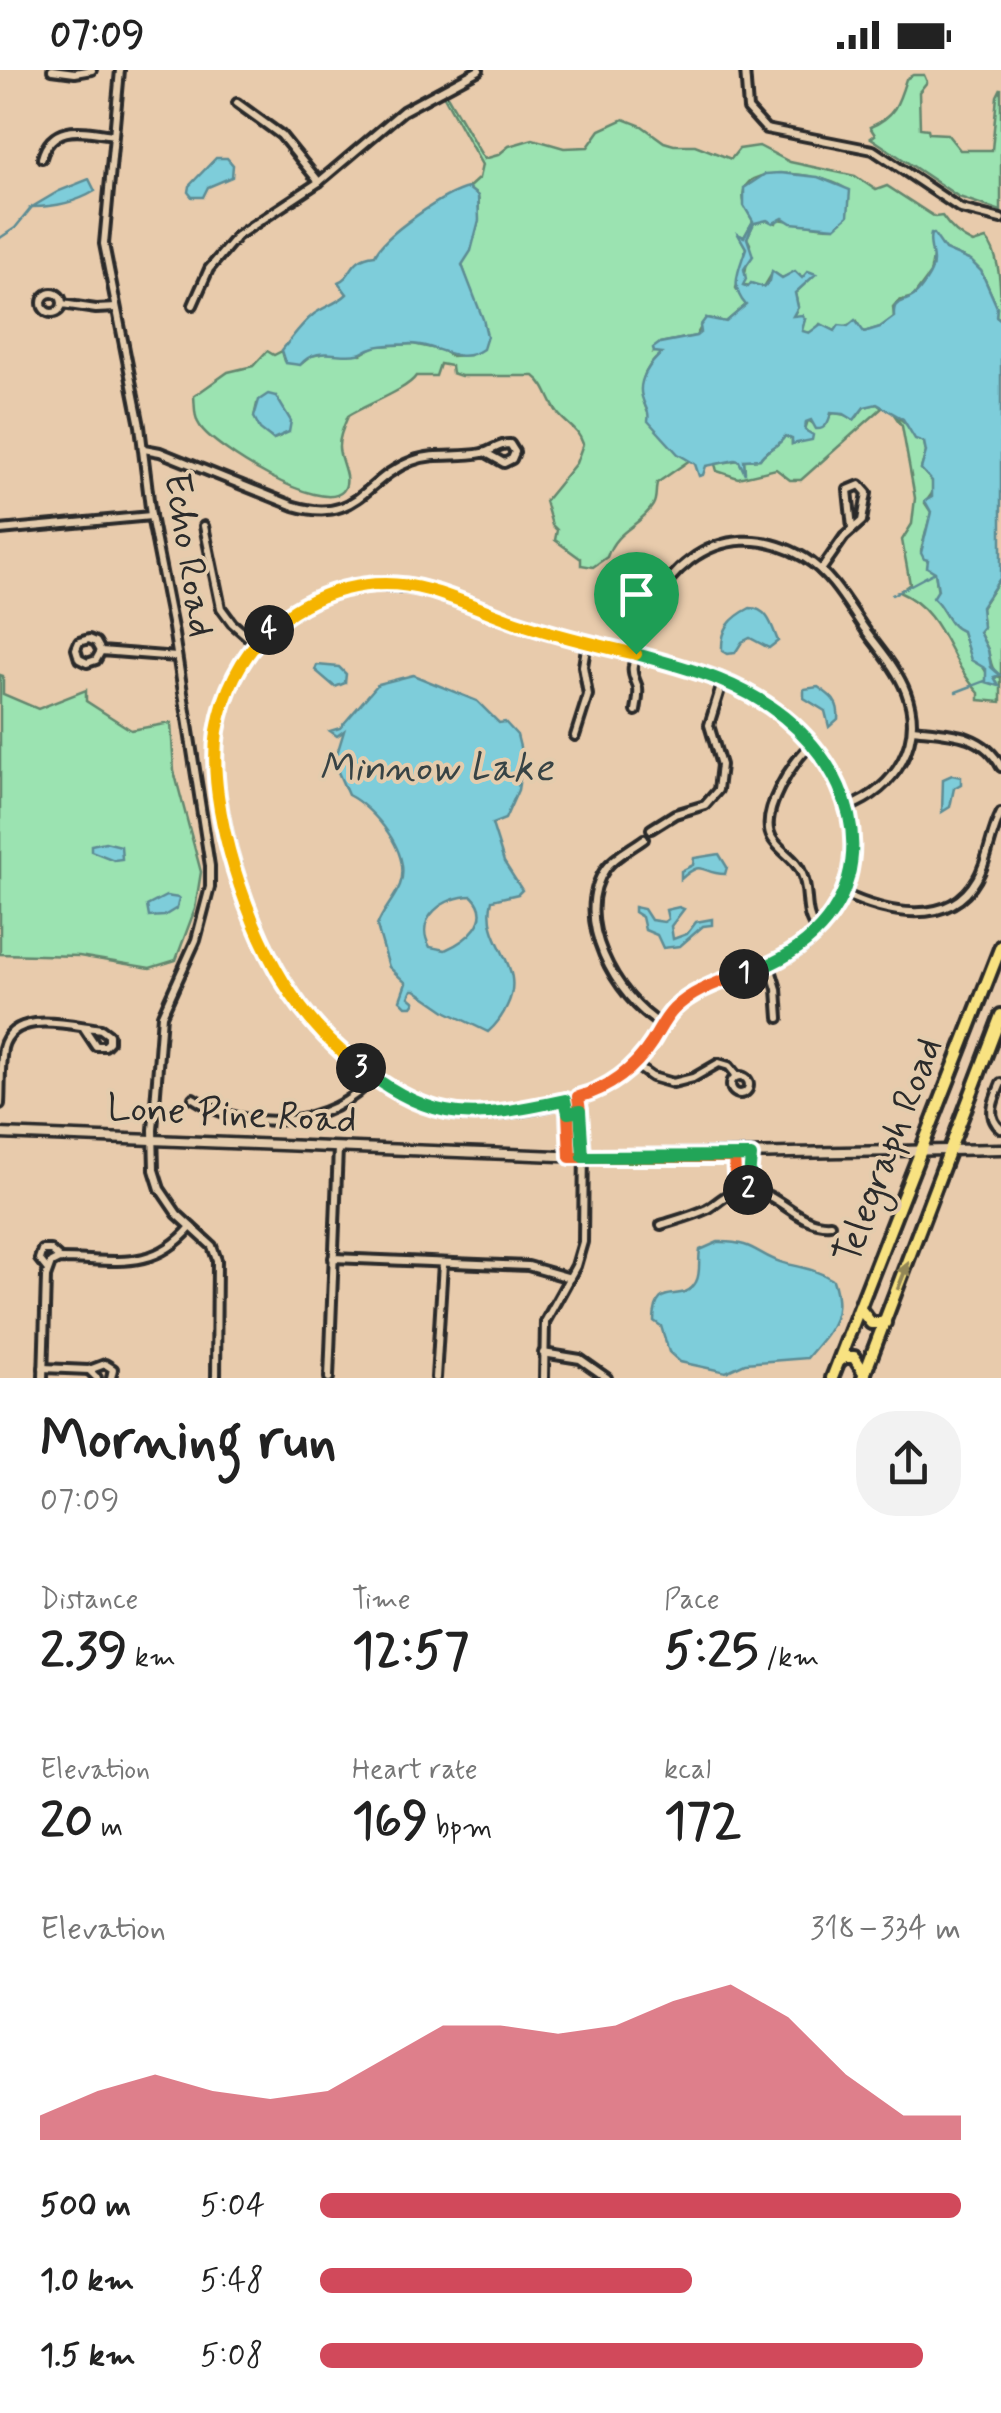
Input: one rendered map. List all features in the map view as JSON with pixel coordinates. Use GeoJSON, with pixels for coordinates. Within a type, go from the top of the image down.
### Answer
{"type":"FeatureCollection","features":[{"type":"Feature","properties":{"kind":"highway","name":"Telegraph Road"},"geometry":{"type":"LineString","coordinates":[[832,1378],[996,969],[1001,946]]}},
{"type":"Feature","properties":{"kind":"highway","name":"Telegraph Road"},"geometry":{"type":"LineString","coordinates":[[864,1376],[1001,1015]]}},
{"type":"Feature","properties":{"kind":"highway"},"geometry":{"type":"LineString","coordinates":[[860,1308],[871,1323],[885,1322]]}},
{"type":"Feature","properties":{"kind":"highway"},"geometry":{"type":"LineString","coordinates":[[839,1362],[845,1357],[854,1358],[864,1376]]}},
{"type":"Feature","properties":{"kind":"street"},"geometry":{"type":"LineString","coordinates":[[52,70],[75,74],[92,70]]}},
{"type":"Feature","properties":{"kind":"street","name":"Echo Road"},"geometry":{"type":"LineString","coordinates":[[120,70],[103,233],[144,449],[151,516],[210,876],[196,940],[164,1008],[154,1170],[172,1209],[212,1246],[217,1260],[216,1378]]}},
{"type":"Feature","properties":{"kind":"street"},"geometry":{"type":"LineString","coordinates":[[193,305],[208,269],[248,227],[320,182],[398,114],[479,70]]}},
{"type":"Feature","properties":{"kind":"street"},"geometry":{"type":"LineString","coordinates":[[745,70],[748,109],[766,129],[873,150],[960,209],[1001,219]]}},
{"type":"Feature","properties":{"kind":"street"},"geometry":{"type":"LineString","coordinates":[[237,103],[287,141],[320,182]]}},
{"type":"Feature","properties":{"kind":"street"},"geometry":{"type":"LineString","coordinates":[[42,158],[49,140],[59,134],[113,135]]}},
{"type":"Feature","properties":{"kind":"street"},"geometry":{"type":"LineString","coordinates":[[62,304],[116,308]]}},
{"type":"Feature","properties":{"kind":"street"},"geometry":{"type":"LineString","coordinates":[[144,449],[313,510],[352,504],[389,474],[413,461],[486,453]]}},
{"type":"Feature","properties":{"kind":"street"},"geometry":{"type":"LineString","coordinates":[[820,570],[852,528],[862,522],[867,493],[860,484],[848,490],[852,528]]}},
{"type":"Feature","properties":{"kind":"street"},"geometry":{"type":"LineString","coordinates":[[0,530],[151,516]]}},
{"type":"Feature","properties":{"kind":"street"},"geometry":{"type":"LineString","coordinates":[[204,526],[221,608],[256,644]]}},
{"type":"Feature","properties":{"kind":"street"},"geometry":{"type":"LineString","coordinates":[[636,711],[638,688],[632,670],[636,654],[658,592],[679,568],[706,551],[734,543],[762,543],[790,551],[820,570],[900,679],[909,703],[912,730],[908,750],[895,774],[877,793],[848,807]]}},
{"type":"Feature","properties":{"kind":"street"},"geometry":{"type":"LineString","coordinates":[[385,584],[428,590],[509,620],[587,642],[723,680],[774,709],[812,744],[832,772],[848,807],[852,850],[842,894],[818,932],[800,950],[770,966],[715,984],[676,1008],[635,1066],[608,1086],[578,1097],[500,1114],[464,1115],[412,1101],[373,1077],[324,1034],[290,993],[260,937],[235,868],[222,808],[216,743],[231,684],[256,644],[276,624],[309,602],[348,588],[385,584]]}},
{"type":"Feature","properties":{"kind":"street"},"geometry":{"type":"LineString","coordinates":[[574,736],[588,695],[583,666],[587,642]]}},
{"type":"Feature","properties":{"kind":"street"},"geometry":{"type":"LineString","coordinates":[[101,652],[177,657]]}},
{"type":"Feature","properties":{"kind":"street"},"geometry":{"type":"LineString","coordinates":[[651,829],[675,814],[705,804],[718,790],[721,766],[709,725],[723,680]]}},
{"type":"Feature","properties":{"kind":"street"},"geometry":{"type":"LineString","coordinates":[[912,730],[971,738],[985,746],[1001,767]]}},
{"type":"Feature","properties":{"kind":"street"},"geometry":{"type":"LineString","coordinates":[[812,744],[792,765],[770,806],[768,820],[773,840],[800,868],[807,913],[818,932]]}},
{"type":"Feature","properties":{"kind":"street"},"geometry":{"type":"LineString","coordinates":[[842,894],[897,912],[930,911],[954,904],[979,876],[988,840],[1001,812]]}},
{"type":"Feature","properties":{"kind":"street"},"geometry":{"type":"LineString","coordinates":[[644,839],[605,870],[594,894],[592,915],[620,985],[638,1007],[662,1025]]}},
{"type":"Feature","properties":{"kind":"street"},"geometry":{"type":"LineString","coordinates":[[770,966],[780,1018]]}},
{"type":"Feature","properties":{"kind":"street"},"geometry":{"type":"LineString","coordinates":[[0,1104],[2,1053],[11,1033],[34,1023],[84,1028]]}},
{"type":"Feature","properties":{"kind":"street"},"geometry":{"type":"LineString","coordinates":[[635,1066],[652,1078],[673,1083],[694,1078],[719,1063],[730,1066],[737,1076]]}},
{"type":"Feature","properties":{"kind":"street"},"geometry":{"type":"LineString","coordinates":[[192,1098],[236,1117],[284,1120],[333,1107],[356,1094],[373,1077]]}},
{"type":"Feature","properties":{"kind":"street"},"geometry":{"type":"LineString","coordinates":[[1001,1084],[991,1112],[1001,1129]]}},
{"type":"Feature","properties":{"kind":"street"},"geometry":{"type":"LineString","coordinates":[[544,1378],[546,1322],[584,1242],[578,1097]]}},
{"type":"Feature","properties":{"kind":"street"},"geometry":{"type":"LineString","coordinates":[[565,1100],[570,1157]]}},
{"type":"Feature","properties":{"kind":"street"},"geometry":{"type":"LineString","coordinates":[[568,1113],[580,1111]]}},
{"type":"Feature","properties":{"kind":"street","name":"Lone Pine Road"},"geometry":{"type":"LineString","coordinates":[[0,1134],[570,1157],[1001,1150]]}},
{"type":"Feature","properties":{"kind":"street"},"geometry":{"type":"LineString","coordinates":[[329,1378],[338,1148]]}},
{"type":"Feature","properties":{"kind":"street"},"geometry":{"type":"LineString","coordinates":[[750,1190],[751,1156]]}},
{"type":"Feature","properties":{"kind":"street"},"geometry":{"type":"LineString","coordinates":[[734,1157],[736,1191]]}},
{"type":"Feature","properties":{"kind":"street"},"geometry":{"type":"LineString","coordinates":[[661,1224],[704,1210],[736,1191],[750,1190],[808,1221],[830,1224]]}},
{"type":"Feature","properties":{"kind":"street"},"geometry":{"type":"LineString","coordinates":[[49,1266],[60,1259],[146,1259],[168,1250],[192,1227]]}},
{"type":"Feature","properties":{"kind":"street"},"geometry":{"type":"LineString","coordinates":[[49,1266],[39,1259],[42,1250],[50,1250],[60,1259]]}},
{"type":"Feature","properties":{"kind":"street"},"geometry":{"type":"LineString","coordinates":[[333,1258],[528,1266],[570,1278]]}},
{"type":"Feature","properties":{"kind":"street"},"geometry":{"type":"LineString","coordinates":[[436,1378],[443,1263]]}},
{"type":"Feature","properties":{"kind":"street"},"geometry":{"type":"LineString","coordinates":[[42,1378],[49,1266]]}},
{"type":"Feature","properties":{"kind":"street"},"geometry":{"type":"LineString","coordinates":[[543,1353],[580,1360],[606,1378]]}},
{"type":"Feature","properties":{"kind":"street"},"geometry":{"type":"LineString","coordinates":[[43,1368],[89,1370],[107,1364],[113,1369],[112,1378]]}},
{"type":"Feature","properties":{"kind":"street"},"geometry":{"type":"LineString","coordinates":[[89,1370],[97,1378]]}},
{"type":"Feature","properties":{"kind":"green space"},"geometry":{"type":"Polygon","coordinates":[[[924,75],[927,82],[919,92],[920,128],[947,134],[960,150],[992,150],[1001,88],[1001,211],[959,197],[871,138],[875,135],[870,127],[891,113],[906,79],[924,75]]]}},
{"type":"Feature","properties":{"kind":"green space"},"geometry":{"type":"Polygon","coordinates":[[[445,92],[484,159],[533,139],[564,148],[588,147],[600,130],[624,119],[674,145],[695,145],[731,159],[739,149],[759,146],[790,162],[855,176],[876,190],[887,186],[935,217],[942,216],[968,241],[986,239],[997,265],[1001,320],[996,316],[997,307],[981,271],[936,241],[930,274],[913,297],[898,301],[893,307],[894,317],[881,327],[864,332],[857,321],[835,331],[820,324],[809,333],[801,331],[805,319],[793,316],[798,307],[795,293],[810,279],[793,273],[782,278],[773,272],[764,287],[743,285],[750,244],[747,238],[754,223],[767,220],[835,227],[849,201],[847,190],[809,176],[761,176],[750,181],[743,194],[753,221],[744,237],[739,235],[746,248],[736,288],[746,305],[726,322],[706,318],[696,336],[660,343],[654,352],[662,354],[649,367],[643,381],[647,411],[655,425],[690,460],[657,483],[654,503],[647,513],[593,567],[581,565],[581,559],[555,540],[557,530],[545,501],[576,463],[583,444],[534,376],[461,376],[452,373],[451,366],[440,364],[436,376],[416,376],[395,392],[348,416],[339,442],[346,475],[343,491],[331,496],[292,487],[246,463],[209,436],[197,419],[194,396],[228,372],[253,366],[267,351],[274,355],[282,351],[285,361],[300,365],[311,356],[334,351],[361,354],[375,346],[413,344],[451,356],[469,355],[480,316],[462,265],[478,215],[478,196],[468,188],[479,178],[482,165],[442,93],[445,92]],[[276,396],[257,404],[254,417],[273,439],[288,427],[287,416],[276,396]]]}},
{"type":"Feature","properties":{"kind":"green space"},"geometry":{"type":"Polygon","coordinates":[[[877,404],[882,408],[801,480],[790,480],[776,469],[738,478],[717,471],[715,464],[739,460],[745,472],[744,460],[760,459],[785,436],[792,439],[792,444],[809,435],[805,430],[808,420],[815,425],[834,413],[857,417],[864,407],[877,404]]]}},
{"type":"Feature","properties":{"kind":"green space"},"geometry":{"type":"Polygon","coordinates":[[[895,416],[924,442],[926,452],[921,469],[932,481],[933,492],[925,503],[931,512],[921,551],[935,572],[940,606],[962,631],[971,659],[982,665],[988,675],[986,681],[1000,677],[979,631],[983,627],[981,608],[1001,577],[1001,702],[979,700],[979,693],[936,624],[926,611],[899,592],[910,584],[902,540],[912,524],[915,498],[902,426],[895,416]]]}},
{"type":"Feature","properties":{"kind":"green space"},"geometry":{"type":"Polygon","coordinates":[[[0,675],[3,694],[38,709],[86,690],[86,701],[131,730],[171,723],[174,771],[201,872],[195,909],[176,960],[150,968],[79,956],[0,954],[0,675]]]}},
{"type":"Feature","properties":{"kind":"water"},"geometry":{"type":"Polygon","coordinates":[[[216,158],[227,158],[233,165],[232,177],[208,187],[203,197],[192,197],[189,186],[216,158]]]}},
{"type":"Feature","properties":{"kind":"water"},"geometry":{"type":"Polygon","coordinates":[[[765,174],[818,177],[850,190],[848,216],[835,227],[791,223],[783,218],[773,223],[767,220],[754,223],[747,238],[753,256],[744,269],[743,285],[764,287],[772,271],[782,278],[795,271],[802,278],[808,271],[816,274],[795,293],[798,307],[793,316],[802,315],[805,319],[802,331],[809,333],[821,324],[835,331],[839,325],[848,326],[855,320],[864,332],[894,317],[896,305],[914,295],[931,272],[931,234],[945,250],[971,261],[981,271],[997,307],[996,316],[1001,320],[1001,577],[981,607],[983,627],[979,632],[991,667],[1000,675],[994,677],[999,686],[986,682],[986,669],[971,660],[962,631],[952,625],[933,598],[938,590],[935,572],[927,567],[928,560],[921,553],[931,512],[925,501],[932,497],[932,481],[921,469],[926,452],[924,442],[915,439],[903,419],[877,404],[864,407],[854,420],[831,413],[822,428],[816,429],[811,420],[806,422],[805,430],[813,435],[812,440],[792,444],[792,439],[785,436],[760,459],[744,460],[745,474],[735,460],[706,466],[699,476],[695,464],[678,454],[648,421],[641,385],[649,367],[662,353],[654,352],[653,348],[696,336],[706,318],[726,322],[746,305],[737,285],[746,248],[738,234],[744,237],[753,221],[744,206],[744,188],[765,174]]]}},
{"type":"Feature","properties":{"kind":"water"},"geometry":{"type":"Polygon","coordinates":[[[89,179],[95,191],[87,195],[65,204],[32,207],[59,191],[89,179]]]}},
{"type":"Feature","properties":{"kind":"water"},"geometry":{"type":"Polygon","coordinates":[[[468,188],[478,196],[479,220],[471,251],[462,265],[483,319],[487,336],[483,349],[465,356],[420,345],[385,345],[358,354],[313,355],[300,365],[286,363],[282,350],[309,318],[347,294],[338,282],[356,263],[375,255],[416,216],[468,188]]]}},
{"type":"Feature","properties":{"kind":"water"},"geometry":{"type":"Polygon","coordinates":[[[268,394],[276,396],[291,421],[289,432],[273,439],[260,429],[254,417],[259,400],[268,394]]]}},
{"type":"Feature","properties":{"kind":"water"},"geometry":{"type":"Polygon","coordinates":[[[750,608],[765,615],[778,641],[769,648],[750,638],[735,653],[727,654],[722,651],[725,630],[750,608]]]}},
{"type":"Feature","properties":{"kind":"water"},"geometry":{"type":"Polygon","coordinates":[[[317,665],[339,667],[346,674],[345,683],[335,687],[315,670],[317,665]]]}},
{"type":"Feature","properties":{"kind":"water","name":"Minnow Lake"},"geometry":{"type":"Polygon","coordinates":[[[413,675],[477,701],[517,735],[522,755],[518,790],[505,819],[492,824],[504,862],[522,890],[492,900],[493,929],[509,966],[512,991],[503,1014],[488,1032],[447,1012],[415,990],[409,997],[415,1002],[406,1006],[400,1000],[406,983],[389,967],[377,926],[400,885],[401,859],[379,821],[348,795],[338,772],[337,754],[344,731],[337,736],[330,731],[340,728],[378,684],[413,675]],[[472,896],[462,897],[434,911],[426,927],[430,947],[445,950],[469,935],[479,921],[478,905],[472,896]]]}},
{"type":"Feature","properties":{"kind":"water"},"geometry":{"type":"Polygon","coordinates":[[[818,687],[838,708],[838,719],[829,727],[825,711],[804,698],[804,689],[818,687]]]}},
{"type":"Feature","properties":{"kind":"water"},"geometry":{"type":"Polygon","coordinates":[[[961,777],[961,784],[954,788],[950,807],[942,812],[943,779],[961,777]]]}},
{"type":"Feature","properties":{"kind":"water"},"geometry":{"type":"Polygon","coordinates":[[[105,842],[121,846],[122,859],[91,851],[91,845],[105,842]]]}},
{"type":"Feature","properties":{"kind":"water"},"geometry":{"type":"Polygon","coordinates":[[[719,854],[727,867],[725,874],[698,868],[681,879],[681,871],[693,865],[694,858],[719,854]]]}},
{"type":"Feature","properties":{"kind":"water"},"geometry":{"type":"Polygon","coordinates":[[[166,896],[179,898],[177,908],[164,916],[149,917],[147,906],[166,896]]]}},
{"type":"Feature","properties":{"kind":"water"},"geometry":{"type":"Polygon","coordinates":[[[634,907],[644,909],[651,920],[664,922],[668,919],[666,910],[684,909],[671,926],[673,939],[687,934],[696,922],[712,919],[712,925],[703,926],[680,946],[663,948],[657,935],[645,930],[634,907]]]}},
{"type":"Feature","properties":{"kind":"water"},"geometry":{"type":"Polygon","coordinates":[[[718,1242],[749,1247],[833,1280],[838,1304],[833,1323],[807,1358],[745,1363],[726,1372],[680,1362],[669,1352],[661,1326],[654,1321],[659,1300],[690,1289],[698,1279],[700,1250],[718,1242]]]}},
{"type":"Feature","properties":{"kind":"waterway"},"geometry":{"type":"LineString","coordinates":[[0,238],[15,228],[32,207]]}},
{"type":"Feature","properties":{"kind":"waterway"},"geometry":{"type":"LineString","coordinates":[[892,595],[935,572]]}},
{"type":"Feature","properties":{"kind":"waterway"},"geometry":{"type":"LineString","coordinates":[[956,692],[985,681]]}},
{"type":"Feature","properties":{"kind":"route"},"geometry":{"type":"LineString","coordinates":[[636,654],[534,628],[418,587],[374,584],[348,588],[309,602],[261,638],[231,684],[216,743],[225,826],[254,925],[290,993],[337,1047],[388,1088],[427,1107],[478,1116],[565,1100],[568,1113],[580,1111],[583,1157],[751,1156],[750,1190],[736,1191],[734,1157],[653,1158],[613,1158],[570,1157],[568,1113],[580,1111],[578,1097],[608,1086],[635,1066],[669,1014],[682,1002],[715,984],[776,964],[813,938],[829,918],[846,882],[852,850],[850,815],[832,772],[812,744],[783,716],[723,680],[636,654]]}}]}
